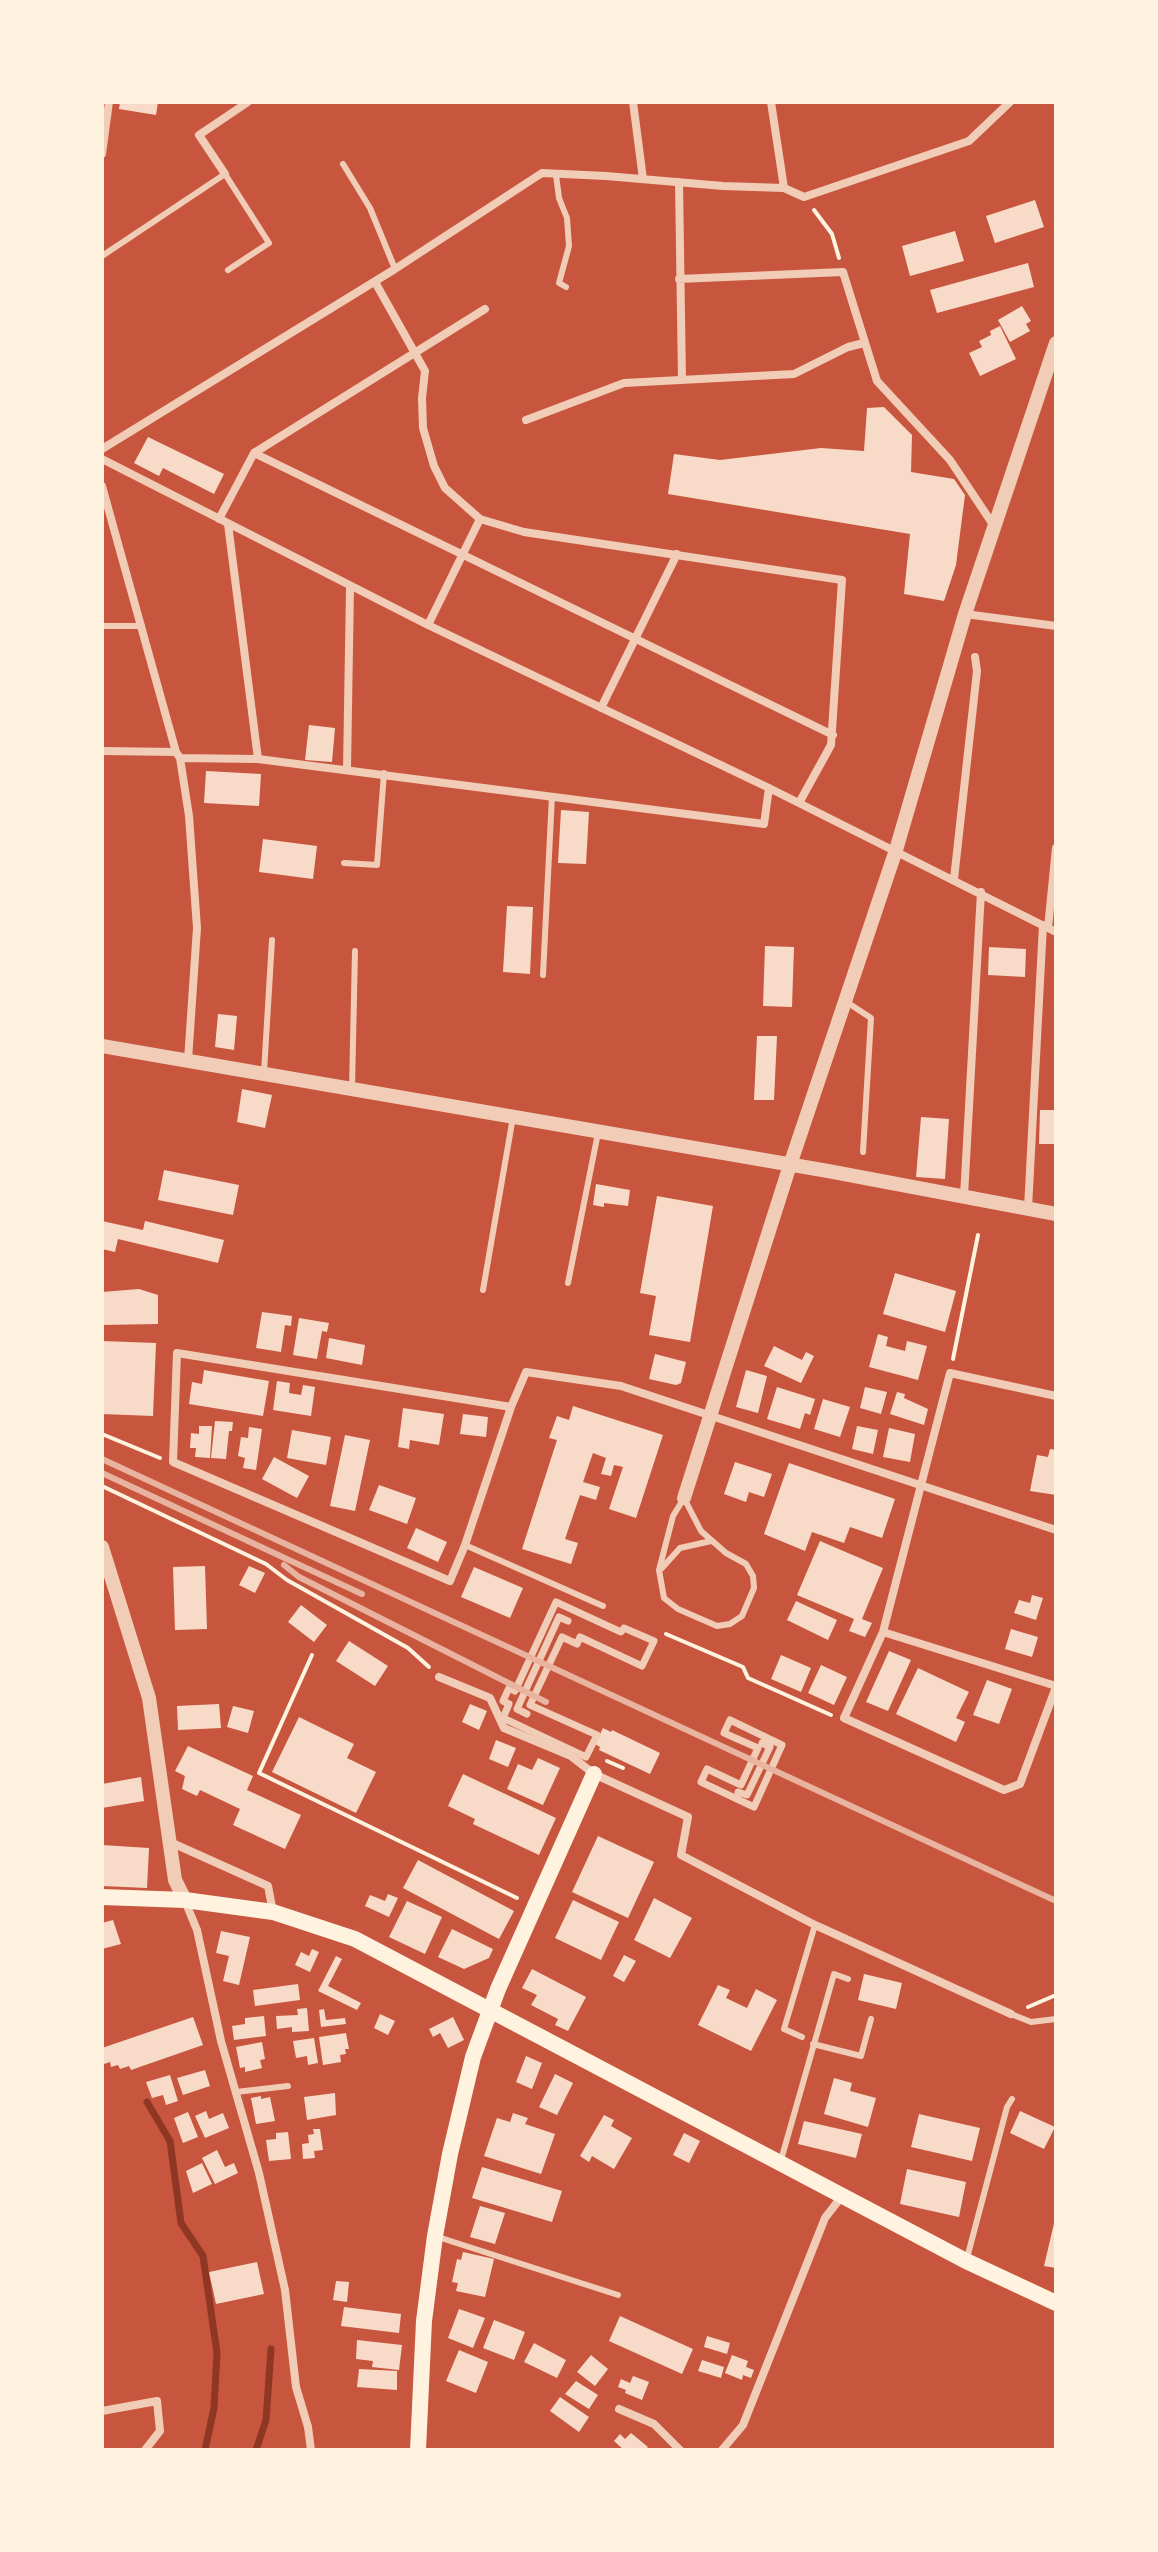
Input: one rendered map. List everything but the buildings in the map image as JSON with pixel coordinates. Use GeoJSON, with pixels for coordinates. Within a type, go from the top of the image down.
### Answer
{"type":"FeatureCollection","features":[{"type":"Feature","properties":{"kind":"main road"},"geometry":{"type":"LineString","coordinates":[[418,2450],[424,2321],[435,2236],[473,2057],[534,1906],[594,1774]]}},
{"type":"Feature","properties":{"kind":"main road"},"geometry":{"type":"LineString","coordinates":[[102,1897],[185,1900],[273,1912],[355,1939],[966,2261],[1056,2303]]}},
{"type":"Feature","properties":{"kind":"street"},"geometry":{"type":"LineString","coordinates":[[102,154],[109,102]]}},
{"type":"Feature","properties":{"kind":"street"},"geometry":{"type":"LineString","coordinates":[[225,174],[199,135],[248,102]]}},
{"type":"Feature","properties":{"kind":"street"},"geometry":{"type":"LineString","coordinates":[[633,102],[643,179]]}},
{"type":"Feature","properties":{"kind":"street"},"geometry":{"type":"LineString","coordinates":[[771,102],[784,188]]}},
{"type":"Feature","properties":{"kind":"street"},"geometry":{"type":"LineString","coordinates":[[102,449],[375,282],[542,173],[784,188],[804,197],[969,141],[1010,102]]}},
{"type":"Feature","properties":{"kind":"street"},"geometry":{"type":"LineString","coordinates":[[679,182],[682,380]]}},
{"type":"Feature","properties":{"kind":"street"},"geometry":{"type":"LineString","coordinates":[[679,279],[843,272],[877,381],[950,460],[994,526]]}},
{"type":"Feature","properties":{"kind":"street"},"geometry":{"type":"LineString","coordinates":[[375,282],[425,371],[423,428],[434,466],[445,488],[480,519],[524,532],[842,580],[833,735],[831,745],[799,803]]}},
{"type":"Feature","properties":{"kind":"street"},"geometry":{"type":"LineString","coordinates":[[258,759],[224,521],[254,453],[485,309]]}},
{"type":"Feature","properties":{"kind":"street"},"geometry":{"type":"LineString","coordinates":[[526,420],[624,383],[794,374],[848,347],[864,343]]}},
{"type":"Feature","properties":{"kind":"street"},"geometry":{"type":"LineString","coordinates":[[684,1498],[790,1165],[896,850],[965,614],[1056,343]]}},
{"type":"Feature","properties":{"kind":"street"},"geometry":{"type":"LineString","coordinates":[[254,453],[833,735]]}},
{"type":"Feature","properties":{"kind":"street"},"geometry":{"type":"LineString","coordinates":[[102,459],[350,587],[769,788],[1049,928]]}},
{"type":"Feature","properties":{"kind":"street"},"geometry":{"type":"LineString","coordinates":[[102,486],[178,755],[189,816],[197,928],[188,1060]]}},
{"type":"Feature","properties":{"kind":"street"},"geometry":{"type":"LineString","coordinates":[[428,625],[480,519]]}},
{"type":"Feature","properties":{"kind":"street"},"geometry":{"type":"LineString","coordinates":[[601,708],[677,554]]}},
{"type":"Feature","properties":{"kind":"street"},"geometry":{"type":"LineString","coordinates":[[347,769],[350,587]]}},
{"type":"Feature","properties":{"kind":"street"},"geometry":{"type":"LineString","coordinates":[[965,614],[1056,626]]}},
{"type":"Feature","properties":{"kind":"street"},"geometry":{"type":"LineString","coordinates":[[954,879],[977,671],[975,657]]}},
{"type":"Feature","properties":{"kind":"street"},"geometry":{"type":"LineString","coordinates":[[102,751],[258,759],[764,824],[769,788]]}},
{"type":"Feature","properties":{"kind":"street"},"geometry":{"type":"LineString","coordinates":[[1028,1208],[1056,848]]}},
{"type":"Feature","properties":{"kind":"street"},"geometry":{"type":"LineString","coordinates":[[964,1196],[981,892]]}},
{"type":"Feature","properties":{"kind":"street"},"geometry":{"type":"LineString","coordinates":[[102,1046],[264,1072],[1056,1214]]}},
{"type":"Feature","properties":{"kind":"street"},"geometry":{"type":"LineString","coordinates":[[511,1407],[177,1353],[173,1462],[450,1581],[526,1372],[621,1386],[1056,1530]]}},
{"type":"Feature","properties":{"kind":"street"},"geometry":{"type":"LineString","coordinates":[[883,1632],[1056,1686],[1020,1784],[1004,1790],[844,1718],[883,1632],[950,1373],[1056,1396]]}},
{"type":"Feature","properties":{"kind":"street"},"geometry":{"type":"LineString","coordinates":[[102,1547],[149,1698],[175,1880],[197,1930],[221,2041],[259,2173],[285,2290],[296,2387],[308,2427],[311,2450]]}},
{"type":"Feature","properties":{"kind":"street"},"geometry":{"type":"LineString","coordinates":[[556,1602],[621,1632],[624,1628],[637,1634],[654,1641],[642,1666],[580,1637],[577,1644],[562,1637],[530,1705],[597,1735],[586,1757],[503,1718],[509,1704],[503,1701],[509,1688],[515,1691],[556,1602]]}},
{"type":"Feature","properties":{"kind":"street"},"geometry":{"type":"LineString","coordinates":[[527,1714],[517,1709],[559,1617],[568,1621]]}},
{"type":"Feature","properties":{"kind":"street"},"geometry":{"type":"LineString","coordinates":[[439,1677],[490,1698],[504,1728],[571,1756],[594,1774],[688,1817],[681,1855],[815,1925],[1011,2014]]}},
{"type":"Feature","properties":{"kind":"street"},"geometry":{"type":"LineString","coordinates":[[730,1720],[782,1745],[754,1807],[701,1782],[707,1769],[741,1785],[758,1748],[724,1733],[730,1720]]}},
{"type":"Feature","properties":{"kind":"street"},"geometry":{"type":"LineString","coordinates":[[738,1792],[747,1795],[770,1747],[762,1743]]}},
{"type":"Feature","properties":{"kind":"street"},"geometry":{"type":"LineString","coordinates":[[170,1841],[268,1886],[273,1912]]}},
{"type":"Feature","properties":{"kind":"street"},"geometry":{"type":"LineString","coordinates":[[722,2450],[743,2425],[825,2218],[843,2195]]}},
{"type":"Feature","properties":{"kind":"street"},"geometry":{"type":"LineString","coordinates":[[102,2411],[157,2401],[160,2431],[145,2450]]}},
{"type":"Feature","properties":{"kind":"street"},"geometry":{"type":"LineString","coordinates":[[619,2409],[654,2424],[680,2450]]}},
{"type":"Feature","properties":{"kind":"lane"},"geometry":{"type":"LineString","coordinates":[[343,164],[370,208],[395,269]]}},
{"type":"Feature","properties":{"kind":"lane"},"geometry":{"type":"LineString","coordinates":[[102,256],[225,174],[269,243],[228,270]]}},
{"type":"Feature","properties":{"kind":"lane"},"geometry":{"type":"LineString","coordinates":[[556,175],[559,198],[567,218],[569,246],[559,283],[566,287]]}},
{"type":"Feature","properties":{"kind":"lane"},"geometry":{"type":"LineString","coordinates":[[102,626],[142,626]]}},
{"type":"Feature","properties":{"kind":"lane"},"geometry":{"type":"LineString","coordinates":[[344,863],[377,865],[384,773]]}},
{"type":"Feature","properties":{"kind":"lane"},"geometry":{"type":"LineString","coordinates":[[543,975],[552,796]]}},
{"type":"Feature","properties":{"kind":"lane"},"geometry":{"type":"LineString","coordinates":[[264,1072],[272,940]]}},
{"type":"Feature","properties":{"kind":"lane"},"geometry":{"type":"LineString","coordinates":[[352,1088],[355,951]]}},
{"type":"Feature","properties":{"kind":"lane"},"geometry":{"type":"LineString","coordinates":[[844,1001],[871,1018],[863,1152]]}},
{"type":"Feature","properties":{"kind":"lane"},"geometry":{"type":"LineString","coordinates":[[483,1290],[513,1117]]}},
{"type":"Feature","properties":{"kind":"lane"},"geometry":{"type":"LineString","coordinates":[[568,1283],[599,1132]]}},
{"type":"Feature","properties":{"kind":"lane"},"geometry":{"type":"LineString","coordinates":[[684,1498],[701,1531],[746,1564],[753,1576],[754,1588],[742,1616],[730,1624],[717,1626],[678,1609],[664,1598],[659,1570],[673,1516],[684,1498]]}},
{"type":"Feature","properties":{"kind":"lane"},"geometry":{"type":"LineString","coordinates":[[659,1570],[680,1548],[711,1541]]}},
{"type":"Feature","properties":{"kind":"lane"},"geometry":{"type":"LineString","coordinates":[[465,1545],[603,1606]]}},
{"type":"Feature","properties":{"kind":"lane"},"geometry":{"type":"LineString","coordinates":[[802,2037],[784,2029],[815,1925]]}},
{"type":"Feature","properties":{"kind":"lane"},"geometry":{"type":"LineString","coordinates":[[780,2164],[834,1974],[848,1979]]}},
{"type":"Feature","properties":{"kind":"lane"},"geometry":{"type":"LineString","coordinates":[[1011,2014],[1031,2022],[1056,2019]]}},
{"type":"Feature","properties":{"kind":"lane"},"geometry":{"type":"LineString","coordinates":[[813,2044],[861,2056],[871,2019]]}},
{"type":"Feature","properties":{"kind":"lane"},"geometry":{"type":"LineString","coordinates":[[236,2092],[288,2086]]}},
{"type":"Feature","properties":{"kind":"lane"},"geometry":{"type":"LineString","coordinates":[[966,2261],[1007,2107],[1012,2099]]}},
{"type":"Feature","properties":{"kind":"lane"},"geometry":{"type":"LineString","coordinates":[[435,2236],[618,2295]]}},
{"type":"Feature","properties":{"kind":"path"},"geometry":{"type":"LineString","coordinates":[[804,197],[832,234],[843,272]]}},
{"type":"Feature","properties":{"kind":"path"},"geometry":{"type":"LineString","coordinates":[[950,1373],[978,1235]]}},
{"type":"Feature","properties":{"kind":"path"},"geometry":{"type":"LineString","coordinates":[[102,1434],[173,1462]]}},
{"type":"Feature","properties":{"kind":"path"},"geometry":{"type":"LineString","coordinates":[[102,1486],[266,1564],[287,1580],[408,1648],[439,1677]]}},
{"type":"Feature","properties":{"kind":"path"},"geometry":{"type":"LineString","coordinates":[[637,1634],[642,1623],[743,1667],[748,1678],[829,1716],[837,1714],[844,1718]]}},
{"type":"Feature","properties":{"kind":"path"},"geometry":{"type":"LineString","coordinates":[[312,1655],[259,1773],[534,1906]]}},
{"type":"Feature","properties":{"kind":"path"},"geometry":{"type":"LineString","coordinates":[[1011,2014],[1056,1995]]}},
{"type":"Feature","properties":{"kind":"waterway"},"geometry":{"type":"LineString","coordinates":[[147,2102],[170,2141],[181,2223],[203,2256],[217,2353],[214,2408],[205,2450]]}},
{"type":"Feature","properties":{"kind":"waterway"},"geometry":{"type":"LineString","coordinates":[[256,2450],[266,2420],[271,2349]]}},
{"type":"Feature","properties":{"kind":"railway"},"geometry":{"type":"LineString","coordinates":[[102,1459],[1056,1901]]}},
{"type":"Feature","properties":{"kind":"railway"},"geometry":{"type":"LineString","coordinates":[[102,1473],[362,1594]]}},
{"type":"Feature","properties":{"kind":"railway"},"geometry":{"type":"LineString","coordinates":[[284,1565],[299,1577],[546,1702]]}}]}
